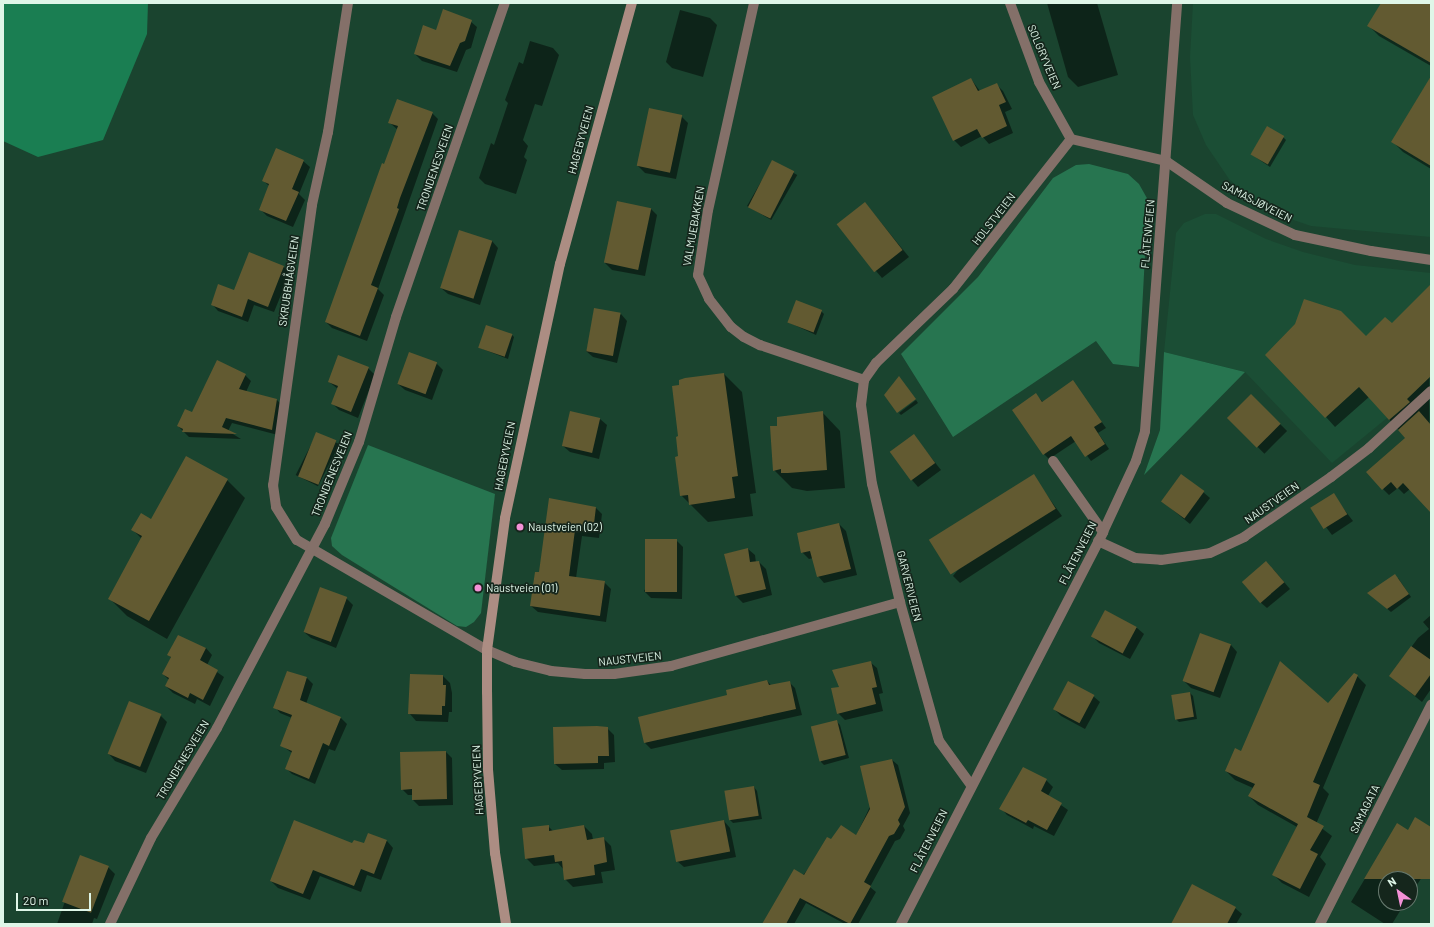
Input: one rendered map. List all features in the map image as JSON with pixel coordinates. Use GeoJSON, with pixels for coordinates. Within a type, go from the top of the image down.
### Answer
{"type":"FeatureCollection","features":[{"type":"Feature","properties":{"kind":"main road","name":"HAGEBYVEIEN"},"geometry":{"type":"LineString","coordinates":[[506,924],[495,853],[488,770],[487,650],[505,518],[531,390],[560,264],[632,3]]}},
{"type":"Feature","properties":{"kind":"street","name":"SKRUBBHÅGVEIEN"},"geometry":{"type":"LineString","coordinates":[[313,550],[297,540],[285,525],[276,507],[273,485],[312,205],[328,132],[348,3]]}},
{"type":"Feature","properties":{"kind":"street","name":"TRONDENESVEIEN"},"geometry":{"type":"LineString","coordinates":[[110,924],[151,838],[217,728],[313,550],[359,442],[396,316],[505,3]]}},
{"type":"Feature","properties":{"kind":"street","name":"VALMUEBAKKEN"},"geometry":{"type":"LineString","coordinates":[[754,3],[708,210],[698,275],[709,300],[731,328],[744,337],[760,345],[864,380]]}},
{"type":"Feature","properties":{"kind":"street","name":"SOLGRYVEIEN"},"geometry":{"type":"LineString","coordinates":[[1010,3],[1039,82],[1071,139]]}},
{"type":"Feature","properties":{"kind":"street"},"geometry":{"type":"LineString","coordinates":[[1071,139],[1166,161],[1177,3]]}},
{"type":"Feature","properties":{"kind":"street","name":"HOLSTVEIEN"},"geometry":{"type":"LineString","coordinates":[[864,380],[876,363],[958,284],[1071,139]]}},
{"type":"Feature","properties":{"kind":"street","name":"SAMASJØVEIEN"},"geometry":{"type":"LineString","coordinates":[[1166,161],[1227,203],[1295,235],[1371,252],[1431,260]]}},
{"type":"Feature","properties":{"kind":"street","name":"FLÅTENVEIEN"},"geometry":{"type":"LineString","coordinates":[[901,924],[971,785],[1101,537],[1136,461],[1145,431],[1166,161]]}},
{"type":"Feature","properties":{"kind":"street","name":"GARVERIVEIEN"},"geometry":{"type":"LineString","coordinates":[[864,380],[860,405],[872,484],[900,602],[938,741],[971,785]]}},
{"type":"Feature","properties":{"kind":"street","name":"NAUSTVEIEN"},"geometry":{"type":"LineString","coordinates":[[1101,537],[1135,558],[1161,560],[1210,552],[1244,537],[1331,477],[1369,448],[1431,391]]}},
{"type":"Feature","properties":{"kind":"street"},"geometry":{"type":"LineString","coordinates":[[1053,461],[1101,537]]}},
{"type":"Feature","properties":{"kind":"street","name":"NAUSTVEIEN"},"geometry":{"type":"LineString","coordinates":[[313,550],[487,650],[515,662],[551,671],[614,674],[671,666],[900,602]]}},
{"type":"Feature","properties":{"kind":"street","name":"SAMAGATA"},"geometry":{"type":"LineString","coordinates":[[1320,924],[1431,705]]}},
{"type":"Feature","properties":{"kind":"shaded area"},"geometry":{"type":"Polygon","coordinates":[[[3,3],[148,3],[147,34],[103,140],[38,157],[3,141],[3,3]]]}},
{"type":"Feature","properties":{"kind":"shaded area"},"geometry":{"type":"Polygon","coordinates":[[[1193,3],[1431,3],[1431,237],[1311,226],[1279,215],[1253,201],[1229,179],[1206,145],[1193,115],[1190,57],[1193,3]]]}},
{"type":"Feature","properties":{"kind":"shaded area"},"geometry":{"type":"Polygon","coordinates":[[[1089,164],[1128,174],[1139,184],[1148,200],[1139,367],[1113,364],[1096,341],[953,437],[901,354],[978,277],[1053,178],[1076,165],[1089,164]]]}},
{"type":"Feature","properties":{"kind":"shaded area"},"geometry":{"type":"Polygon","coordinates":[[[1205,214],[1216,214],[1266,239],[1303,252],[1355,265],[1431,273],[1431,376],[1387,418],[1332,463],[1245,372],[1164,352],[1176,233],[1184,223],[1205,214]]]}},
{"type":"Feature","properties":{"kind":"shaded area"},"geometry":{"type":"Polygon","coordinates":[[[1164,352],[1245,372],[1144,475],[1160,430],[1164,352]]]}},
{"type":"Feature","properties":{"kind":"shaded area"},"geometry":{"type":"Polygon","coordinates":[[[368,445],[495,494],[481,613],[474,622],[466,627],[457,626],[342,555],[332,546],[331,538],[368,445]]]}},
{"type":"Feature","properties":{"kind":"building"},"geometry":{"type":"Polygon","coordinates":[[[1381,3],[1431,3],[1431,63],[1367,26],[1381,3]]]}},
{"type":"Feature","properties":{"kind":"building"},"geometry":{"type":"Polygon","coordinates":[[[443,9],[472,20],[465,41],[460,43],[450,66],[414,54],[423,25],[436,30],[443,9]]]}},
{"type":"Feature","properties":{"kind":"building"},"geometry":{"type":"Polygon","coordinates":[[[1431,76],[1431,166],[1391,142],[1431,76]]]}},
{"type":"Feature","properties":{"kind":"building"},"geometry":{"type":"Polygon","coordinates":[[[971,78],[978,91],[997,83],[1006,102],[999,105],[1007,126],[982,138],[977,129],[953,141],[932,97],[971,78]]]}},
{"type":"Feature","properties":{"kind":"building"},"geometry":{"type":"Polygon","coordinates":[[[397,99],[433,112],[400,198],[397,208],[399,209],[371,285],[378,288],[360,336],[325,322],[382,163],[384,164],[398,126],[388,123],[397,99]]]}},
{"type":"Feature","properties":{"kind":"building"},"geometry":{"type":"Polygon","coordinates":[[[649,108],[682,115],[670,173],[637,166],[649,108]]]}},
{"type":"Feature","properties":{"kind":"building"},"geometry":{"type":"Polygon","coordinates":[[[1267,126],[1284,136],[1268,165],[1250,155],[1267,126]]]}},
{"type":"Feature","properties":{"kind":"building"},"geometry":{"type":"Polygon","coordinates":[[[276,148],[304,160],[292,189],[299,192],[286,221],[259,210],[269,184],[262,181],[276,148]]]}},
{"type":"Feature","properties":{"kind":"building"},"geometry":{"type":"Polygon","coordinates":[[[772,160],[794,171],[770,219],[748,207],[772,160]]]}},
{"type":"Feature","properties":{"kind":"building"},"geometry":{"type":"Polygon","coordinates":[[[617,201],[651,208],[638,270],[604,263],[617,201]]]}},
{"type":"Feature","properties":{"kind":"building"},"geometry":{"type":"Polygon","coordinates":[[[865,202],[903,250],[874,272],[837,224],[865,202]]]}},
{"type":"Feature","properties":{"kind":"building"},"geometry":{"type":"Polygon","coordinates":[[[459,230],[492,241],[473,299],[440,288],[459,230]]]}},
{"type":"Feature","properties":{"kind":"building"},"geometry":{"type":"Polygon","coordinates":[[[249,252],[284,266],[268,307],[248,299],[242,317],[211,305],[218,284],[234,290],[249,252]]]}},
{"type":"Feature","properties":{"kind":"building"},"geometry":{"type":"Polygon","coordinates":[[[1431,284],[1431,376],[1407,399],[1410,402],[1389,420],[1359,387],[1325,418],[1265,355],[1295,324],[1304,299],[1341,311],[1366,336],[1385,317],[1392,323],[1431,284]]]}},
{"type":"Feature","properties":{"kind":"building"},"geometry":{"type":"Polygon","coordinates":[[[796,300],[822,310],[814,332],[787,322],[796,300]]]}},
{"type":"Feature","properties":{"kind":"building"},"geometry":{"type":"Polygon","coordinates":[[[594,308],[621,313],[613,356],[586,351],[594,308]]]}},
{"type":"Feature","properties":{"kind":"building"},"geometry":{"type":"Polygon","coordinates":[[[486,325],[512,334],[505,357],[478,348],[486,325]]]}},
{"type":"Feature","properties":{"kind":"building"},"geometry":{"type":"Polygon","coordinates":[[[409,352],[437,362],[426,394],[397,384],[409,352]]]}},
{"type":"Feature","properties":{"kind":"building"},"geometry":{"type":"Polygon","coordinates":[[[338,355],[369,367],[351,412],[331,404],[338,386],[328,382],[338,355]]]}},
{"type":"Feature","properties":{"kind":"building"},"geometry":{"type":"Polygon","coordinates":[[[217,360],[246,374],[239,389],[277,399],[272,430],[226,418],[222,427],[237,434],[182,432],[183,429],[177,426],[185,409],[192,412],[217,360]]]}},
{"type":"Feature","properties":{"kind":"building"},"geometry":{"type":"Polygon","coordinates":[[[724,373],[738,476],[732,477],[735,498],[689,505],[688,495],[680,496],[675,457],[678,456],[676,437],[678,436],[672,386],[679,385],[679,380],[685,378],[724,373]]]}},
{"type":"Feature","properties":{"kind":"building"},"geometry":{"type":"Polygon","coordinates":[[[899,376],[916,399],[897,413],[884,395],[899,376]]]}},
{"type":"Feature","properties":{"kind":"building"},"geometry":{"type":"Polygon","coordinates":[[[1073,380],[1102,422],[1094,427],[1105,444],[1085,457],[1071,436],[1043,455],[1012,410],[1036,393],[1042,402],[1073,380]]]}},
{"type":"Feature","properties":{"kind":"building"},"geometry":{"type":"Polygon","coordinates":[[[1251,394],[1281,424],[1257,448],[1227,418],[1251,394]]]}},
{"type":"Feature","properties":{"kind":"building"},"geometry":{"type":"Polygon","coordinates":[[[570,411],[600,418],[592,453],[562,446],[570,411]]]}},
{"type":"Feature","properties":{"kind":"building"},"geometry":{"type":"Polygon","coordinates":[[[823,411],[827,470],[788,473],[781,473],[781,469],[773,471],[770,426],[777,426],[777,417],[823,411]]]}},
{"type":"Feature","properties":{"kind":"building"},"geometry":{"type":"Polygon","coordinates":[[[1419,411],[1431,425],[1431,513],[1403,483],[1397,489],[1391,482],[1382,490],[1366,472],[1405,438],[1398,430],[1419,411]]]}},
{"type":"Feature","properties":{"kind":"building"},"geometry":{"type":"Polygon","coordinates":[[[316,432],[336,440],[318,485],[298,477],[316,432]]]}},
{"type":"Feature","properties":{"kind":"building"},"geometry":{"type":"Polygon","coordinates":[[[914,434],[935,463],[911,481],[890,452],[914,434]]]}},
{"type":"Feature","properties":{"kind":"building"},"geometry":{"type":"Polygon","coordinates":[[[186,456],[228,479],[149,621],[108,599],[142,536],[131,530],[141,513],[151,519],[186,456]]]}},
{"type":"Feature","properties":{"kind":"building"},"geometry":{"type":"Polygon","coordinates":[[[1034,474],[1056,509],[951,574],[929,540],[1034,474]]]}},
{"type":"Feature","properties":{"kind":"building"},"geometry":{"type":"Polygon","coordinates":[[[1181,474],[1204,491],[1184,519],[1161,502],[1181,474]]]}},
{"type":"Feature","properties":{"kind":"building"},"geometry":{"type":"Polygon","coordinates":[[[1334,493],[1347,514],[1324,529],[1310,508],[1334,493]]]}},
{"type":"Feature","properties":{"kind":"building"},"geometry":{"type":"Polygon","coordinates":[[[549,498],[596,507],[593,532],[575,530],[569,576],[605,581],[600,616],[530,606],[535,572],[539,572],[549,498]]]}},
{"type":"Feature","properties":{"kind":"building"},"geometry":{"type":"Polygon","coordinates":[[[839,523],[851,569],[817,577],[810,551],[801,553],[797,533],[839,523]]]}},
{"type":"Feature","properties":{"kind":"building"},"geometry":{"type":"Polygon","coordinates":[[[645,539],[677,539],[677,592],[645,592],[645,539]]]}},
{"type":"Feature","properties":{"kind":"building"},"geometry":{"type":"Polygon","coordinates":[[[748,548],[750,562],[759,561],[766,589],[735,596],[724,554],[748,548]]]}},
{"type":"Feature","properties":{"kind":"building"},"geometry":{"type":"Polygon","coordinates":[[[1266,561],[1284,582],[1260,603],[1242,582],[1266,561]]]}},
{"type":"Feature","properties":{"kind":"building"},"geometry":{"type":"Polygon","coordinates":[[[1395,574],[1409,594],[1387,609],[1367,593],[1395,574]]]}},
{"type":"Feature","properties":{"kind":"building"},"geometry":{"type":"Polygon","coordinates":[[[320,587],[347,597],[331,642],[304,632],[320,587]]]}},
{"type":"Feature","properties":{"kind":"building"},"geometry":{"type":"Polygon","coordinates":[[[1105,610],[1137,627],[1123,653],[1091,636],[1105,610]]]}},
{"type":"Feature","properties":{"kind":"building"},"geometry":{"type":"Polygon","coordinates":[[[1200,633],[1231,644],[1214,692],[1183,681],[1200,633]]]}},
{"type":"Feature","properties":{"kind":"building"},"geometry":{"type":"Polygon","coordinates":[[[178,635],[206,648],[200,660],[218,670],[203,700],[190,693],[188,698],[165,686],[169,678],[162,674],[171,657],[167,655],[178,635]]]}},
{"type":"Feature","properties":{"kind":"building"},"geometry":{"type":"Polygon","coordinates":[[[1411,646],[1431,660],[1431,674],[1415,696],[1389,676],[1411,646]]]}},
{"type":"Feature","properties":{"kind":"building"},"geometry":{"type":"Polygon","coordinates":[[[871,661],[877,687],[872,688],[876,704],[837,714],[831,688],[839,687],[832,670],[871,661]]]}},
{"type":"Feature","properties":{"kind":"building"},"geometry":{"type":"Polygon","coordinates":[[[1280,661],[1328,703],[1354,673],[1358,675],[1313,782],[1320,785],[1307,817],[1324,826],[1310,850],[1318,854],[1300,889],[1272,875],[1298,824],[1248,796],[1255,784],[1225,771],[1235,748],[1241,751],[1280,661]]]}},
{"type":"Feature","properties":{"kind":"building"},"geometry":{"type":"Polygon","coordinates":[[[287,671],[307,677],[300,700],[341,717],[329,746],[323,743],[309,779],[285,769],[292,751],[280,746],[292,715],[273,708],[287,671]]]}},
{"type":"Feature","properties":{"kind":"building"},"geometry":{"type":"Polygon","coordinates":[[[410,674],[443,675],[443,685],[446,685],[445,706],[442,706],[442,715],[408,714],[410,674]]]}},
{"type":"Feature","properties":{"kind":"building"},"geometry":{"type":"Polygon","coordinates":[[[767,680],[769,685],[790,681],[796,709],[644,743],[638,717],[727,695],[726,690],[767,680]]]}},
{"type":"Feature","properties":{"kind":"building"},"geometry":{"type":"Polygon","coordinates":[[[1068,681],[1094,695],[1079,723],[1053,709],[1068,681]]]}},
{"type":"Feature","properties":{"kind":"building"},"geometry":{"type":"Polygon","coordinates":[[[1190,692],[1194,717],[1175,720],[1171,695],[1190,692]]]}},
{"type":"Feature","properties":{"kind":"building"},"geometry":{"type":"Polygon","coordinates":[[[129,701],[161,714],[140,767],[108,754],[129,701]]]}},
{"type":"Feature","properties":{"kind":"building"},"geometry":{"type":"Polygon","coordinates":[[[837,720],[846,755],[820,761],[811,727],[837,720]]]}},
{"type":"Feature","properties":{"kind":"building"},"geometry":{"type":"Polygon","coordinates":[[[553,727],[608,727],[609,756],[598,756],[598,763],[554,764],[553,727]]]}},
{"type":"Feature","properties":{"kind":"building"},"geometry":{"type":"Polygon","coordinates":[[[446,751],[447,799],[412,800],[412,789],[401,790],[400,752],[446,751]]]}},
{"type":"Feature","properties":{"kind":"building"},"geometry":{"type":"Polygon","coordinates":[[[892,759],[905,807],[898,820],[900,824],[894,834],[889,836],[864,882],[871,886],[850,924],[800,898],[786,924],[762,924],[794,869],[804,875],[827,837],[831,839],[841,825],[856,835],[870,809],[860,766],[892,759]]]}},
{"type":"Feature","properties":{"kind":"building"},"geometry":{"type":"Polygon","coordinates":[[[1023,767],[1047,779],[1041,791],[1062,803],[1047,830],[1028,820],[1026,823],[999,809],[1023,767]]]}},
{"type":"Feature","properties":{"kind":"building"},"geometry":{"type":"Polygon","coordinates":[[[754,786],[759,816],[729,820],[724,791],[754,786]]]}},
{"type":"Feature","properties":{"kind":"building"},"geometry":{"type":"Polygon","coordinates":[[[1415,817],[1431,827],[1431,879],[1418,879],[1418,871],[1378,871],[1378,879],[1364,879],[1397,823],[1408,830],[1415,817]]]}},
{"type":"Feature","properties":{"kind":"building"},"geometry":{"type":"Polygon","coordinates":[[[294,820],[352,843],[354,840],[364,843],[368,833],[387,840],[374,874],[361,869],[354,886],[313,870],[303,894],[270,881],[294,820]]]}},
{"type":"Feature","properties":{"kind":"building"},"geometry":{"type":"Polygon","coordinates":[[[724,820],[730,851],[676,862],[670,830],[724,820]]]}},
{"type":"Feature","properties":{"kind":"building"},"geometry":{"type":"Polygon","coordinates":[[[549,825],[549,831],[584,825],[587,840],[604,837],[607,862],[594,865],[595,875],[564,880],[562,861],[555,862],[554,855],[525,859],[522,828],[549,825]]]}},
{"type":"Feature","properties":{"kind":"building"},"geometry":{"type":"Polygon","coordinates":[[[80,855],[109,866],[91,913],[62,902],[80,855]]]}},
{"type":"Feature","properties":{"kind":"building"},"geometry":{"type":"Polygon","coordinates":[[[1192,884],[1236,907],[1227,924],[1171,924],[1192,884]]]}},
{"type":"Feature","properties":{"kind":"place","name":"Naustveien (02)"},"geometry":{"type":"Point","coordinates":[520,527]}},
{"type":"Feature","properties":{"kind":"place","name":"Naustveien (01)"},"geometry":{"type":"Point","coordinates":[478,588]}}]}
